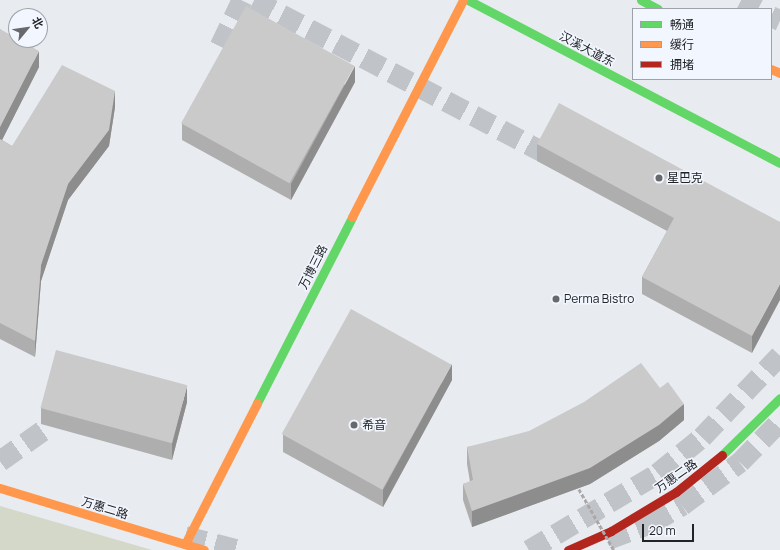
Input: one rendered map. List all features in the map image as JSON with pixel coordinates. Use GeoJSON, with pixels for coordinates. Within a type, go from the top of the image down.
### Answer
{"type":"FeatureCollection","features":[{"type":"Feature","properties":{"kind":"street","name":"万博三路"},"geometry":{"type":"LineString","coordinates":[[185,544],[463,0]]}},
{"type":"Feature","properties":{"kind":"street","name":"汉溪大道东"},"geometry":{"type":"LineString","coordinates":[[468,0],[780,163]]}},
{"type":"Feature","properties":{"kind":"street"},"geometry":{"type":"LineString","coordinates":[[641,0],[656,8]]}},
{"type":"Feature","properties":{"kind":"street","name":"万惠二路"},"geometry":{"type":"LineString","coordinates":[[568,550],[611,531],[676,492],[712,465],[780,398]]}},
{"type":"Feature","properties":{"kind":"street","name":"万惠二路"},"geometry":{"type":"LineString","coordinates":[[0,488],[204,550]]}},
{"type":"Feature","properties":{"kind":"path"},"geometry":{"type":"LineString","coordinates":[[579,489],[614,550]]}},
{"type":"Feature","properties":{"kind":"green space"},"geometry":{"type":"Polygon","coordinates":[[[0,506],[152,550],[0,550],[0,506]]]}},
{"type":"Feature","properties":{"kind":"building"},"geometry":{"type":"Polygon","coordinates":[[[246,6],[354,66],[289,183],[181,123],[246,6]]]}},
{"type":"Feature","properties":{"kind":"building"},"geometry":{"type":"Polygon","coordinates":[[[0,29],[8,34],[8,48],[34,48],[39,51],[0,127],[0,29]]]}},
{"type":"Feature","properties":{"kind":"building"},"geometry":{"type":"Polygon","coordinates":[[[62,65],[115,91],[109,130],[68,184],[41,265],[35,341],[0,323],[0,139],[12,146],[62,65]]]}},
{"type":"Feature","properties":{"kind":"building"},"geometry":{"type":"Polygon","coordinates":[[[559,103],[780,222],[780,284],[752,336],[642,277],[674,218],[537,144],[559,103]]]}},
{"type":"Feature","properties":{"kind":"building"},"geometry":{"type":"Polygon","coordinates":[[[351,309],[452,365],[382,490],[282,434],[351,309]]]}},
{"type":"Feature","properties":{"kind":"building"},"geometry":{"type":"Polygon","coordinates":[[[56,350],[187,385],[172,443],[40,408],[56,350]]]}},
{"type":"Feature","properties":{"kind":"building"},"geometry":{"type":"Polygon","coordinates":[[[641,363],[660,388],[668,382],[684,404],[659,425],[590,468],[472,511],[463,484],[473,480],[467,447],[529,431],[584,402],[641,363]]]}},
{"type":"Feature","properties":{"kind":"tunnel"},"geometry":{"type":"LineString","coordinates":[[220,46],[242,0]]}},
{"type":"Feature","properties":{"kind":"tunnel"},"geometry":{"type":"LineString","coordinates":[[254,0],[562,162]]}},
{"type":"Feature","properties":{"kind":"tunnel"},"geometry":{"type":"LineString","coordinates":[[741,0],[756,8]]}},
{"type":"Feature","properties":{"kind":"tunnel"},"geometry":{"type":"LineString","coordinates":[[772,16],[780,20]]}},
{"type":"Feature","properties":{"kind":"tunnel"},"geometry":{"type":"LineString","coordinates":[[529,550],[658,473],[702,437],[780,355]]}},
{"type":"Feature","properties":{"kind":"tunnel"},"geometry":{"type":"LineString","coordinates":[[608,539],[651,523],[682,505],[740,462],[780,421]]}},
{"type":"Feature","properties":{"kind":"tunnel"},"geometry":{"type":"LineString","coordinates":[[0,461],[49,426]]}},
{"type":"Feature","properties":{"kind":"tunnel"},"geometry":{"type":"LineString","coordinates":[[185,536],[239,550]]}},
{"type":"Feature","properties":{"kind":"traffic: fast"},"geometry":{"type":"LineString","coordinates":[[468,0],[780,163]]}},
{"type":"Feature","properties":{"kind":"traffic: fast"},"geometry":{"type":"LineString","coordinates":[[641,0],[656,8]]}},
{"type":"Feature","properties":{"kind":"traffic: fast"},"geometry":{"type":"LineString","coordinates":[[257,403],[352,217]]}},
{"type":"Feature","properties":{"kind":"traffic: fast"},"geometry":{"type":"LineString","coordinates":[[722,455],[780,398]]}},
{"type":"Feature","properties":{"kind":"traffic: slow"},"geometry":{"type":"LineString","coordinates":[[352,217],[463,0]]}},
{"type":"Feature","properties":{"kind":"traffic: slow"},"geometry":{"type":"LineString","coordinates":[[772,69],[780,73]]}},
{"type":"Feature","properties":{"kind":"traffic: slow"},"geometry":{"type":"LineString","coordinates":[[185,544],[257,403]]}},
{"type":"Feature","properties":{"kind":"traffic: slow"},"geometry":{"type":"LineString","coordinates":[[0,488],[204,550]]}},
{"type":"Feature","properties":{"kind":"traffic: jam"},"geometry":{"type":"LineString","coordinates":[[568,550],[611,531],[676,492],[722,455]]}},
{"type":"Feature","properties":{"kind":"place","name":"星巴克"},"geometry":{"type":"Point","coordinates":[659,178]}},
{"type":"Feature","properties":{"kind":"place","name":"Perma Bistro"},"geometry":{"type":"Point","coordinates":[556,299]}},
{"type":"Feature","properties":{"kind":"place","name":"希音"},"geometry":{"type":"Point","coordinates":[354,425]}}]}
